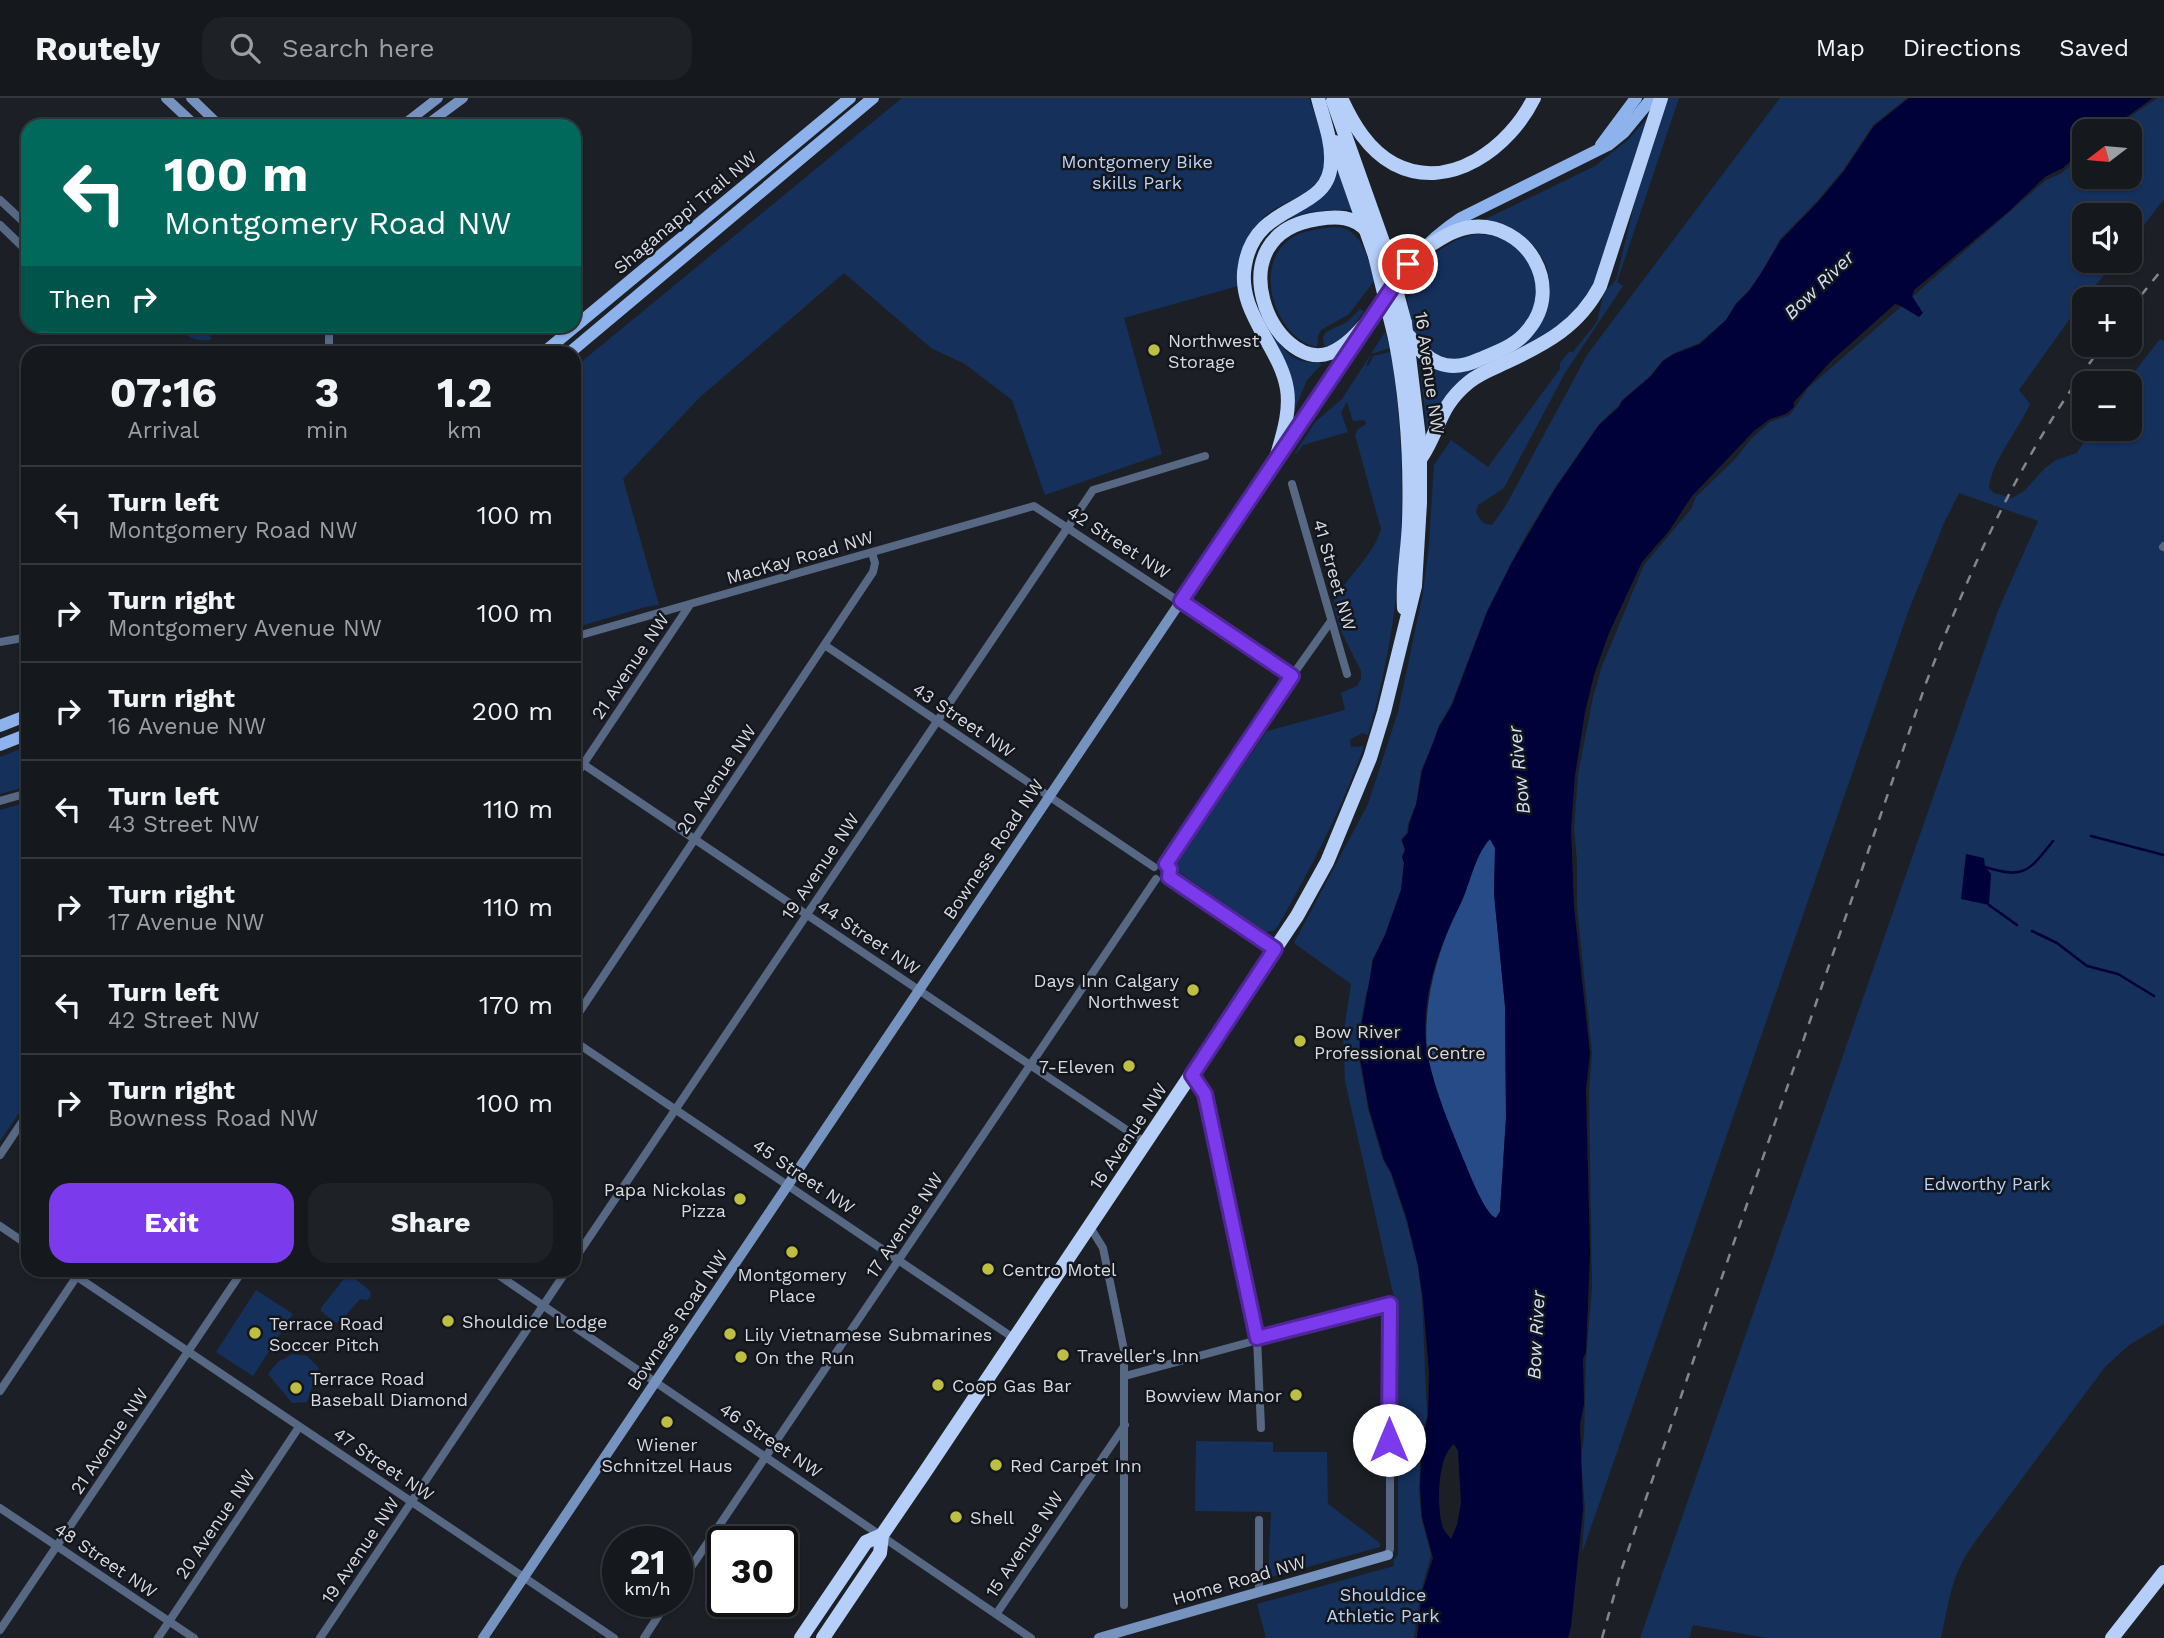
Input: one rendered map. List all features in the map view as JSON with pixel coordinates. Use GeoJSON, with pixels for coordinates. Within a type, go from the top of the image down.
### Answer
{"type":"FeatureCollection","features":[{"type":"Feature","properties":{"kind":"highway","name":"16 Avenue NW"},"geometry":{"type":"LineString","coordinates":[[1319,98],[1402,332],[1409,464],[1408,535],[1402,588],[1405,620]]}},
{"type":"Feature","properties":{"kind":"highway"},"geometry":{"type":"LineString","coordinates":[[1275,463],[1287,410],[1287,387],[1248,303],[1244,288],[1244,270],[1251,245],[1265,224],[1313,197],[1328,178],[1331,156],[1319,98]]}},
{"type":"Feature","properties":{"kind":"highway","name":"16 Avenue NW"},"geometry":{"type":"LineString","coordinates":[[823,1638],[880,1553],[882,1535],[1297,916],[1327,862],[1357,793],[1384,712],[1415,586],[1421,460],[1416,396],[1383,242],[1332,98]]}},
{"type":"Feature","properties":{"kind":"highway"},"geometry":{"type":"LineString","coordinates":[[1340,98],[1360,132],[1383,156],[1406,168],[1437,172],[1468,164],[1494,150],[1521,121],[1534,98]]}},
{"type":"Feature","properties":{"kind":"highway"},"geometry":{"type":"LineString","coordinates":[[1421,460],[1441,416],[1461,389],[1479,375],[1553,340],[1572,325],[1588,307],[1600,286],[1661,98]]}},
{"type":"Feature","properties":{"kind":"highway"},"geometry":{"type":"LineString","coordinates":[[1367,231],[1354,220],[1338,218],[1307,221],[1289,228],[1275,239],[1265,255],[1260,270],[1260,287],[1266,306],[1280,331],[1293,346],[1309,355],[1328,353],[1344,345],[1378,310]]}},
{"type":"Feature","properties":{"kind":"highway"},"geometry":{"type":"LineString","coordinates":[[1402,332],[1430,359],[1447,365],[1466,365],[1521,338],[1538,316],[1543,298],[1542,280],[1533,256],[1521,243],[1499,230],[1464,228],[1423,249]]}},
{"type":"Feature","properties":{"kind":"highway","name":"16 Avenue NW"},"geometry":{"type":"LineString","coordinates":[[801,1638],[866,1542],[882,1535]]}},
{"type":"Feature","properties":{"kind":"highway"},"geometry":{"type":"LineString","coordinates":[[2112,1638],[2164,1572]]}},
{"type":"Feature","properties":{"kind":"main road","name":"Shaganappi Trail NW"},"geometry":{"type":"LineString","coordinates":[[581,322],[850,98]]}},
{"type":"Feature","properties":{"kind":"main road","name":"Shaganappi Trail NW"},"geometry":{"type":"LineString","coordinates":[[578,346],[873,98]]}},
{"type":"Feature","properties":{"kind":"main road","name":"Bowness Road NW"},"geometry":{"type":"LineString","coordinates":[[1597,150],[1636,98]]}},
{"type":"Feature","properties":{"kind":"main road","name":"Bowness Road NW"},"geometry":{"type":"LineString","coordinates":[[1378,310],[1408,264],[1441,231],[1461,218],[1608,145],[1624,132],[1652,98]]}},
{"type":"Feature","properties":{"kind":"main road","name":"Shaganappi Trail NW"},"geometry":{"type":"LineString","coordinates":[[552,346],[567,333]]}},
{"type":"Feature","properties":{"kind":"main road"},"geometry":{"type":"LineString","coordinates":[[4,724],[21,718]]}},
{"type":"Feature","properties":{"kind":"main road"},"geometry":{"type":"LineString","coordinates":[[0,745],[21,737]]}},
{"type":"Feature","properties":{"kind":"street"},"geometry":{"type":"LineString","coordinates":[[166,98],[188,119]]}},
{"type":"Feature","properties":{"kind":"street"},"geometry":{"type":"LineString","coordinates":[[191,98],[213,119]]}},
{"type":"Feature","properties":{"kind":"street"},"geometry":{"type":"LineString","coordinates":[[411,119],[438,98]]}},
{"type":"Feature","properties":{"kind":"street"},"geometry":{"type":"LineString","coordinates":[[434,119],[463,98]]}},
{"type":"Feature","properties":{"kind":"street"},"geometry":{"type":"LineString","coordinates":[[0,200],[21,220]]}},
{"type":"Feature","properties":{"kind":"street"},"geometry":{"type":"LineString","coordinates":[[0,225],[21,245]]}},
{"type":"Feature","properties":{"kind":"street","name":"Bowness Road NW"},"geometry":{"type":"LineString","coordinates":[[483,1638],[1378,310]]}},
{"type":"Feature","properties":{"kind":"street","name":"19 Avenue NW"},"geometry":{"type":"LineString","coordinates":[[581,1250],[1093,489],[1205,456]]}},
{"type":"Feature","properties":{"kind":"street","name":"41 Street NW"},"geometry":{"type":"LineString","coordinates":[[1292,484],[1346,674]]}},
{"type":"Feature","properties":{"kind":"street","name":"42 Street NW"},"geometry":{"type":"LineString","coordinates":[[1034,506],[1292,676]]}},
{"type":"Feature","properties":{"kind":"street","name":"MacKay Road NW"},"geometry":{"type":"LineString","coordinates":[[581,635],[1034,506]]}},
{"type":"Feature","properties":{"kind":"street","name":"20 Avenue NW"},"geometry":{"type":"LineString","coordinates":[[581,1010],[826,646],[873,572],[875,563],[872,553]]}},
{"type":"Feature","properties":{"kind":"street","name":"21 Avenue NW"},"geometry":{"type":"LineString","coordinates":[[581,768],[689,606]]}},
{"type":"Feature","properties":{"kind":"street"},"geometry":{"type":"LineString","coordinates":[[1166,864],[1331,621]]}},
{"type":"Feature","properties":{"kind":"street"},"geometry":{"type":"LineString","coordinates":[[0,642],[21,638]]}},
{"type":"Feature","properties":{"kind":"street","name":"43 Street NW"},"geometry":{"type":"LineString","coordinates":[[826,646],[1154,867]]}},
{"type":"Feature","properties":{"kind":"street","name":"44 Street NW"},"geometry":{"type":"LineString","coordinates":[[583,765],[1146,1143]]}},
{"type":"Feature","properties":{"kind":"street"},"geometry":{"type":"LineString","coordinates":[[0,802],[21,795]]}},
{"type":"Feature","properties":{"kind":"street"},"geometry":{"type":"LineString","coordinates":[[1161,863],[1166,864],[1170,869],[1169,877],[1162,881],[1156,879],[1154,867],[1161,863]]}},
{"type":"Feature","properties":{"kind":"street"},"geometry":{"type":"LineString","coordinates":[[1169,877],[1275,949]]}},
{"type":"Feature","properties":{"kind":"street","name":"17 Avenue NW"},"geometry":{"type":"LineString","coordinates":[[693,1564],[1156,879]]}},
{"type":"Feature","properties":{"kind":"street","name":"45 Street NW"},"geometry":{"type":"LineString","coordinates":[[581,1046],[1015,1339]]}},
{"type":"Feature","properties":{"kind":"street"},"geometry":{"type":"LineString","coordinates":[[1192,1075],[1205,1094],[1257,1338],[1261,1428]]}},
{"type":"Feature","properties":{"kind":"street"},"geometry":{"type":"LineString","coordinates":[[0,1155],[21,1124]]}},
{"type":"Feature","properties":{"kind":"street"},"geometry":{"type":"LineString","coordinates":[[0,1226],[21,1240]]}},
{"type":"Feature","properties":{"kind":"street"},"geometry":{"type":"LineString","coordinates":[[1090,1227],[1103,1248],[1124,1350],[1124,1605]]}},
{"type":"Feature","properties":{"kind":"street"},"geometry":{"type":"LineString","coordinates":[[0,1391],[77,1277]]}},
{"type":"Feature","properties":{"kind":"street","name":"47 Street NW"},"geometry":{"type":"LineString","coordinates":[[83,1277],[188,1352],[614,1638]]}},
{"type":"Feature","properties":{"kind":"street","name":"21 Avenue NW"},"geometry":{"type":"LineString","coordinates":[[0,1630],[238,1277]]}},
{"type":"Feature","properties":{"kind":"street","name":"46 Street NW"},"geometry":{"type":"LineString","coordinates":[[501,1277],[1031,1638]]}},
{"type":"Feature","properties":{"kind":"street","name":"19 Avenue NW"},"geometry":{"type":"LineString","coordinates":[[320,1638],[562,1277]]}},
{"type":"Feature","properties":{"kind":"street"},"geometry":{"type":"LineString","coordinates":[[1125,1376],[1390,1304],[1388,1555]]}},
{"type":"Feature","properties":{"kind":"street","name":"15 Avenue NW"},"geometry":{"type":"LineString","coordinates":[[997,1613],[1125,1425]]}},
{"type":"Feature","properties":{"kind":"street","name":"20 Avenue NW"},"geometry":{"type":"LineString","coordinates":[[158,1638],[299,1427]]}},
{"type":"Feature","properties":{"kind":"street","name":"48 Street NW"},"geometry":{"type":"LineString","coordinates":[[0,1508],[194,1638]]}},
{"type":"Feature","properties":{"kind":"street"},"geometry":{"type":"LineString","coordinates":[[1259,1520],[1259,1592]]}},
{"type":"Feature","properties":{"kind":"street","name":"Home Road NW"},"geometry":{"type":"LineString","coordinates":[[1099,1638],[1122,1635],[1388,1555]]}},
{"type":"Feature","properties":{"kind":"street"},"geometry":{"type":"LineString","coordinates":[[644,1638],[658,1617]]}},
{"type":"Feature","properties":{"kind":"green space","name":"Montgomery Bike skills Park"},"geometry":{"type":"Polygon","coordinates":[[[902,98],[1309,98],[1323,137],[1326,161],[1320,179],[1307,192],[1273,210],[1256,225],[1242,254],[1238,286],[1124,318],[1162,454],[1045,495],[1012,400],[965,364],[931,348],[844,273],[699,398],[623,479],[659,605],[581,626],[581,362],[902,98]]]}},
{"type":"Feature","properties":{"kind":"green space","name":"Shouldice Athletic Park"},"geometry":{"type":"Polygon","coordinates":[[[1666,98],[1679,98],[1617,282],[1623,286],[1565,373],[1504,488],[1478,505],[1476,512],[1486,524],[1492,525],[1505,507],[1587,355],[1780,98],[1907,98],[1873,125],[1843,170],[1780,239],[1760,275],[1736,303],[1726,320],[1699,343],[1663,360],[1650,376],[1599,424],[1525,537],[1487,611],[1451,705],[1438,727],[1421,770],[1416,804],[1407,833],[1401,839],[1405,850],[1402,857],[1404,863],[1401,890],[1385,935],[1372,960],[1370,983],[1359,1032],[1359,1058],[1368,1109],[1383,1160],[1390,1172],[1406,1220],[1418,1266],[1427,1416],[1421,1441],[1419,1488],[1421,1517],[1431,1555],[1421,1592],[1414,1638],[1266,1638],[1257,1604],[1394,1566],[1393,1560],[1398,1555],[1398,1308],[1345,1081],[1343,1037],[1351,984],[1294,943],[1368,804],[1398,712],[1423,593],[1434,465],[1451,440],[1488,467],[1560,369],[1560,363],[1569,352],[1573,352],[1597,322],[1604,292],[1616,280],[1641,176],[1666,98]]]}},
{"type":"Feature","properties":{"kind":"green space","name":"Edworthy Park"},"geometry":{"type":"Polygon","coordinates":[[[2158,98],[2164,98],[2164,199],[2142,227],[2142,203],[2072,203],[2072,273],[2106,273],[2094,287],[2072,287],[2072,316],[2019,390],[2030,404],[2000,456],[1989,488],[1994,493],[2012,498],[2024,491],[2056,460],[2077,453],[2084,441],[2142,441],[2142,371],[2135,371],[2160,339],[2164,341],[2164,1324],[2129,1345],[2105,1367],[1974,1543],[1955,1578],[1941,1638],[1767,1638],[1693,1625],[1689,1638],[1640,1638],[1999,608],[2038,521],[1959,493],[1944,523],[1908,612],[1582,1553],[1585,1509],[1581,1462],[1592,1287],[1589,1091],[1592,1053],[1577,907],[1574,828],[1578,774],[1602,666],[1644,565],[1691,509],[1696,497],[1770,422],[1790,415],[1808,388],[2046,180],[2072,164],[2072,189],[2142,189],[2142,119],[2128,118],[2158,98]]]}},
{"type":"Feature","properties":{"kind":"green space"},"geometry":{"type":"Polygon","coordinates":[[[1649,116],[1596,280],[1586,299],[1555,331],[1508,354],[1523,344],[1543,317],[1550,286],[1547,269],[1540,254],[1528,240],[1484,220],[1595,166],[1628,140],[1649,116]]]}},
{"type":"Feature","properties":{"kind":"green space"},"geometry":{"type":"Polygon","coordinates":[[[1337,173],[1340,173],[1353,210],[1306,213],[1291,218],[1289,215],[1324,194],[1337,173]]]}},
{"type":"Feature","properties":{"kind":"green space"},"geometry":{"type":"Polygon","coordinates":[[[1333,227],[1343,228],[1357,238],[1366,254],[1374,281],[1349,314],[1321,330],[1317,347],[1290,331],[1280,317],[1271,282],[1273,265],[1280,249],[1293,237],[1333,227]]]}},
{"type":"Feature","properties":{"kind":"green space"},"geometry":{"type":"Polygon","coordinates":[[[1477,234],[1504,239],[1523,254],[1533,274],[1533,310],[1525,326],[1501,343],[1468,358],[1457,360],[1442,357],[1422,344],[1414,330],[1407,299],[1417,285],[1412,276],[1441,249],[1477,234]]]}},
{"type":"Feature","properties":{"kind":"green space"},"geometry":{"type":"Polygon","coordinates":[[[1360,309],[1364,311],[1344,339],[1326,347],[1323,337],[1326,332],[1347,322],[1360,309]]]}},
{"type":"Feature","properties":{"kind":"green space"},"geometry":{"type":"Polygon","coordinates":[[[1267,328],[1294,357],[1322,364],[1307,380],[1295,409],[1294,390],[1267,328]]]}},
{"type":"Feature","properties":{"kind":"green space"},"geometry":{"type":"Polygon","coordinates":[[[1385,332],[1390,348],[1371,354],[1366,366],[1373,356],[1391,352],[1401,449],[1402,497],[1397,592],[1390,640],[1368,735],[1362,733],[1350,740],[1351,747],[1364,746],[1336,815],[1278,926],[1273,931],[1265,932],[1176,870],[1176,863],[1267,731],[1345,710],[1341,693],[1357,686],[1361,679],[1361,671],[1341,631],[1333,603],[1372,549],[1381,529],[1355,435],[1357,430],[1366,424],[1365,420],[1353,421],[1347,402],[1341,413],[1348,432],[1303,445],[1295,453],[1315,422],[1342,399],[1385,332]]]}},
{"type":"Feature","properties":{"kind":"green space"},"geometry":{"type":"Polygon","coordinates":[[[207,333],[212,339],[193,339],[185,334],[207,333]]]}},
{"type":"Feature","properties":{"kind":"green space"},"geometry":{"type":"Polygon","coordinates":[[[1419,359],[1428,365],[1495,360],[1452,391],[1438,408],[1427,429],[1419,359]]]}},
{"type":"Feature","properties":{"kind":"green space"},"geometry":{"type":"Polygon","coordinates":[[[21,749],[21,788],[0,794],[0,757],[21,749]]]}},
{"type":"Feature","properties":{"kind":"green space"},"geometry":{"type":"Polygon","coordinates":[[[21,804],[21,1110],[0,1141],[0,810],[21,804]]]}},
{"type":"Feature","properties":{"kind":"green space"},"geometry":{"type":"Polygon","coordinates":[[[345,1277],[353,1277],[370,1291],[371,1296],[367,1300],[360,1299],[341,1321],[336,1323],[321,1311],[345,1277]]]}},
{"type":"Feature","properties":{"kind":"green space","name":"Terrace Road Soccer Pitch"},"geometry":{"type":"Polygon","coordinates":[[[256,1290],[293,1314],[253,1376],[216,1352],[256,1290]]]}},
{"type":"Feature","properties":{"kind":"green space","name":"Terrace Road Baseball Diamond"},"geometry":{"type":"Polygon","coordinates":[[[292,1354],[307,1356],[319,1368],[307,1402],[292,1403],[268,1374],[278,1362],[292,1354]]]}},
{"type":"Feature","properties":{"kind":"green space"},"geometry":{"type":"Polygon","coordinates":[[[1196,1441],[1273,1442],[1273,1452],[1327,1452],[1328,1504],[1380,1543],[1380,1547],[1271,1577],[1268,1574],[1271,1512],[1195,1511],[1196,1441]]]}},
{"type":"Feature","properties":{"kind":"shaded area"},"geometry":{"type":"Polygon","coordinates":[[[1490,839],[1495,848],[1494,894],[1505,1006],[1506,1118],[1500,1212],[1496,1218],[1487,1210],[1478,1194],[1442,1109],[1429,1066],[1426,1033],[1430,995],[1438,959],[1476,862],[1490,839]]]}},
{"type":"Feature","properties":{"kind":"water","name":"Bow River"},"geometry":{"type":"Polygon","coordinates":[[[1909,98],[2153,98],[2124,119],[2072,119],[2072,160],[2045,177],[2007,213],[1914,290],[1912,296],[1923,313],[1919,317],[1895,304],[1830,362],[1794,402],[1794,407],[1754,431],[1692,496],[1669,531],[1642,562],[1609,633],[1594,675],[1575,775],[1571,829],[1574,907],[1590,1053],[1586,1090],[1590,1254],[1586,1352],[1583,1359],[1584,1404],[1580,1424],[1583,1509],[1571,1627],[1568,1638],[1417,1638],[1422,1592],[1433,1558],[1422,1517],[1420,1488],[1422,1441],[1428,1416],[1429,1373],[1423,1300],[1407,1220],[1391,1172],[1384,1160],[1369,1109],[1360,1058],[1360,1033],[1373,960],[1401,890],[1404,863],[1402,857],[1405,850],[1402,840],[1408,833],[1422,771],[1439,727],[1452,705],[1487,612],[1512,562],[1555,489],[1599,425],[1650,377],[1663,361],[1700,344],[1726,320],[1760,275],[1781,240],[1844,171],[1874,126],[1909,98]],[[1490,839],[1476,862],[1443,942],[1428,999],[1426,1038],[1431,1071],[1449,1124],[1478,1193],[1496,1218],[1500,1211],[1506,1118],[1505,1006],[1494,894],[1495,848],[1490,839]],[[1454,1444],[1444,1459],[1439,1494],[1442,1525],[1451,1539],[1461,1503],[1458,1451],[1454,1444]]]}},
{"type":"Feature","properties":{"kind":"water"},"geometry":{"type":"Polygon","coordinates":[[[1966,854],[1984,858],[1985,867],[1991,874],[1989,905],[1961,899],[1966,854]]]}},
{"type":"Feature","properties":{"kind":"waterway"},"geometry":{"type":"LineString","coordinates":[[2091,836],[2164,855]]}},
{"type":"Feature","properties":{"kind":"waterway"},"geometry":{"type":"LineString","coordinates":[[1985,867],[2009,872],[2025,870],[2053,841]]}},
{"type":"Feature","properties":{"kind":"waterway"},"geometry":{"type":"LineString","coordinates":[[1989,905],[2017,925]]}},
{"type":"Feature","properties":{"kind":"waterway"},"geometry":{"type":"LineString","coordinates":[[2032,931],[2057,943],[2087,966],[2118,974],[2154,996]]}},
{"type":"Feature","properties":{"kind":"railway"},"geometry":{"type":"LineString","coordinates":[[2142,294],[2164,267]]}},
{"type":"Feature","properties":{"kind":"railway"},"geometry":{"type":"LineString","coordinates":[[1602,1638],[1621,1571],[1926,683],[2002,508],[2048,426],[2094,357]]}},
{"type":"Feature","properties":{"kind":"place","name":"Northwest Storage"},"geometry":{"type":"Point","coordinates":[1154,350]}},
{"type":"Feature","properties":{"kind":"place","name":"Days Inn Calgary Northwest"},"geometry":{"type":"Point","coordinates":[1193,990]}},
{"type":"Feature","properties":{"kind":"place","name":"Bow River Professional Centre"},"geometry":{"type":"Point","coordinates":[1300,1041]}},
{"type":"Feature","properties":{"kind":"place","name":"7-Eleven"},"geometry":{"type":"Point","coordinates":[1129,1066]}},
{"type":"Feature","properties":{"kind":"place","name":"Papa Nickolas Pizza"},"geometry":{"type":"Point","coordinates":[740,1199]}},
{"type":"Feature","properties":{"kind":"place","name":"Montgomery Place"},"geometry":{"type":"Point","coordinates":[792,1252]}},
{"type":"Feature","properties":{"kind":"place","name":"Centro Motel"},"geometry":{"type":"Point","coordinates":[988,1269]}},
{"type":"Feature","properties":{"kind":"place","name":"Shouldice Lodge"},"geometry":{"type":"Point","coordinates":[448,1321]}},
{"type":"Feature","properties":{"kind":"place","name":"Terrace Road Soccer Pitch"},"geometry":{"type":"Point","coordinates":[255,1333]}},
{"type":"Feature","properties":{"kind":"place","name":"Lily Vietnamese Submarines"},"geometry":{"type":"Point","coordinates":[730,1334]}},
{"type":"Feature","properties":{"kind":"place","name":"Traveller's Inn"},"geometry":{"type":"Point","coordinates":[1063,1355]}},
{"type":"Feature","properties":{"kind":"place","name":"On the Run"},"geometry":{"type":"Point","coordinates":[741,1357]}},
{"type":"Feature","properties":{"kind":"place","name":"Coop Gas Bar"},"geometry":{"type":"Point","coordinates":[938,1385]}},
{"type":"Feature","properties":{"kind":"place","name":"Terrace Road Baseball Diamond"},"geometry":{"type":"Point","coordinates":[296,1388]}},
{"type":"Feature","properties":{"kind":"place","name":"Bowview Manor"},"geometry":{"type":"Point","coordinates":[1296,1395]}},
{"type":"Feature","properties":{"kind":"place","name":"Wiener Schnitzel Haus"},"geometry":{"type":"Point","coordinates":[667,1422]}},
{"type":"Feature","properties":{"kind":"place","name":"Red Carpet Inn"},"geometry":{"type":"Point","coordinates":[996,1465]}},
{"type":"Feature","properties":{"kind":"place","name":"Shell"},"geometry":{"type":"Point","coordinates":[956,1517]}},
{"type":"Feature","properties":{"kind":"route"},"geometry":{"type":"LineString","coordinates":[[1389,1440],[1390,1304],[1257,1338],[1205,1094],[1192,1075],[1275,949],[1169,877],[1170,869],[1166,864],[1292,676],[1181,601],[1408,264]]}}]}
